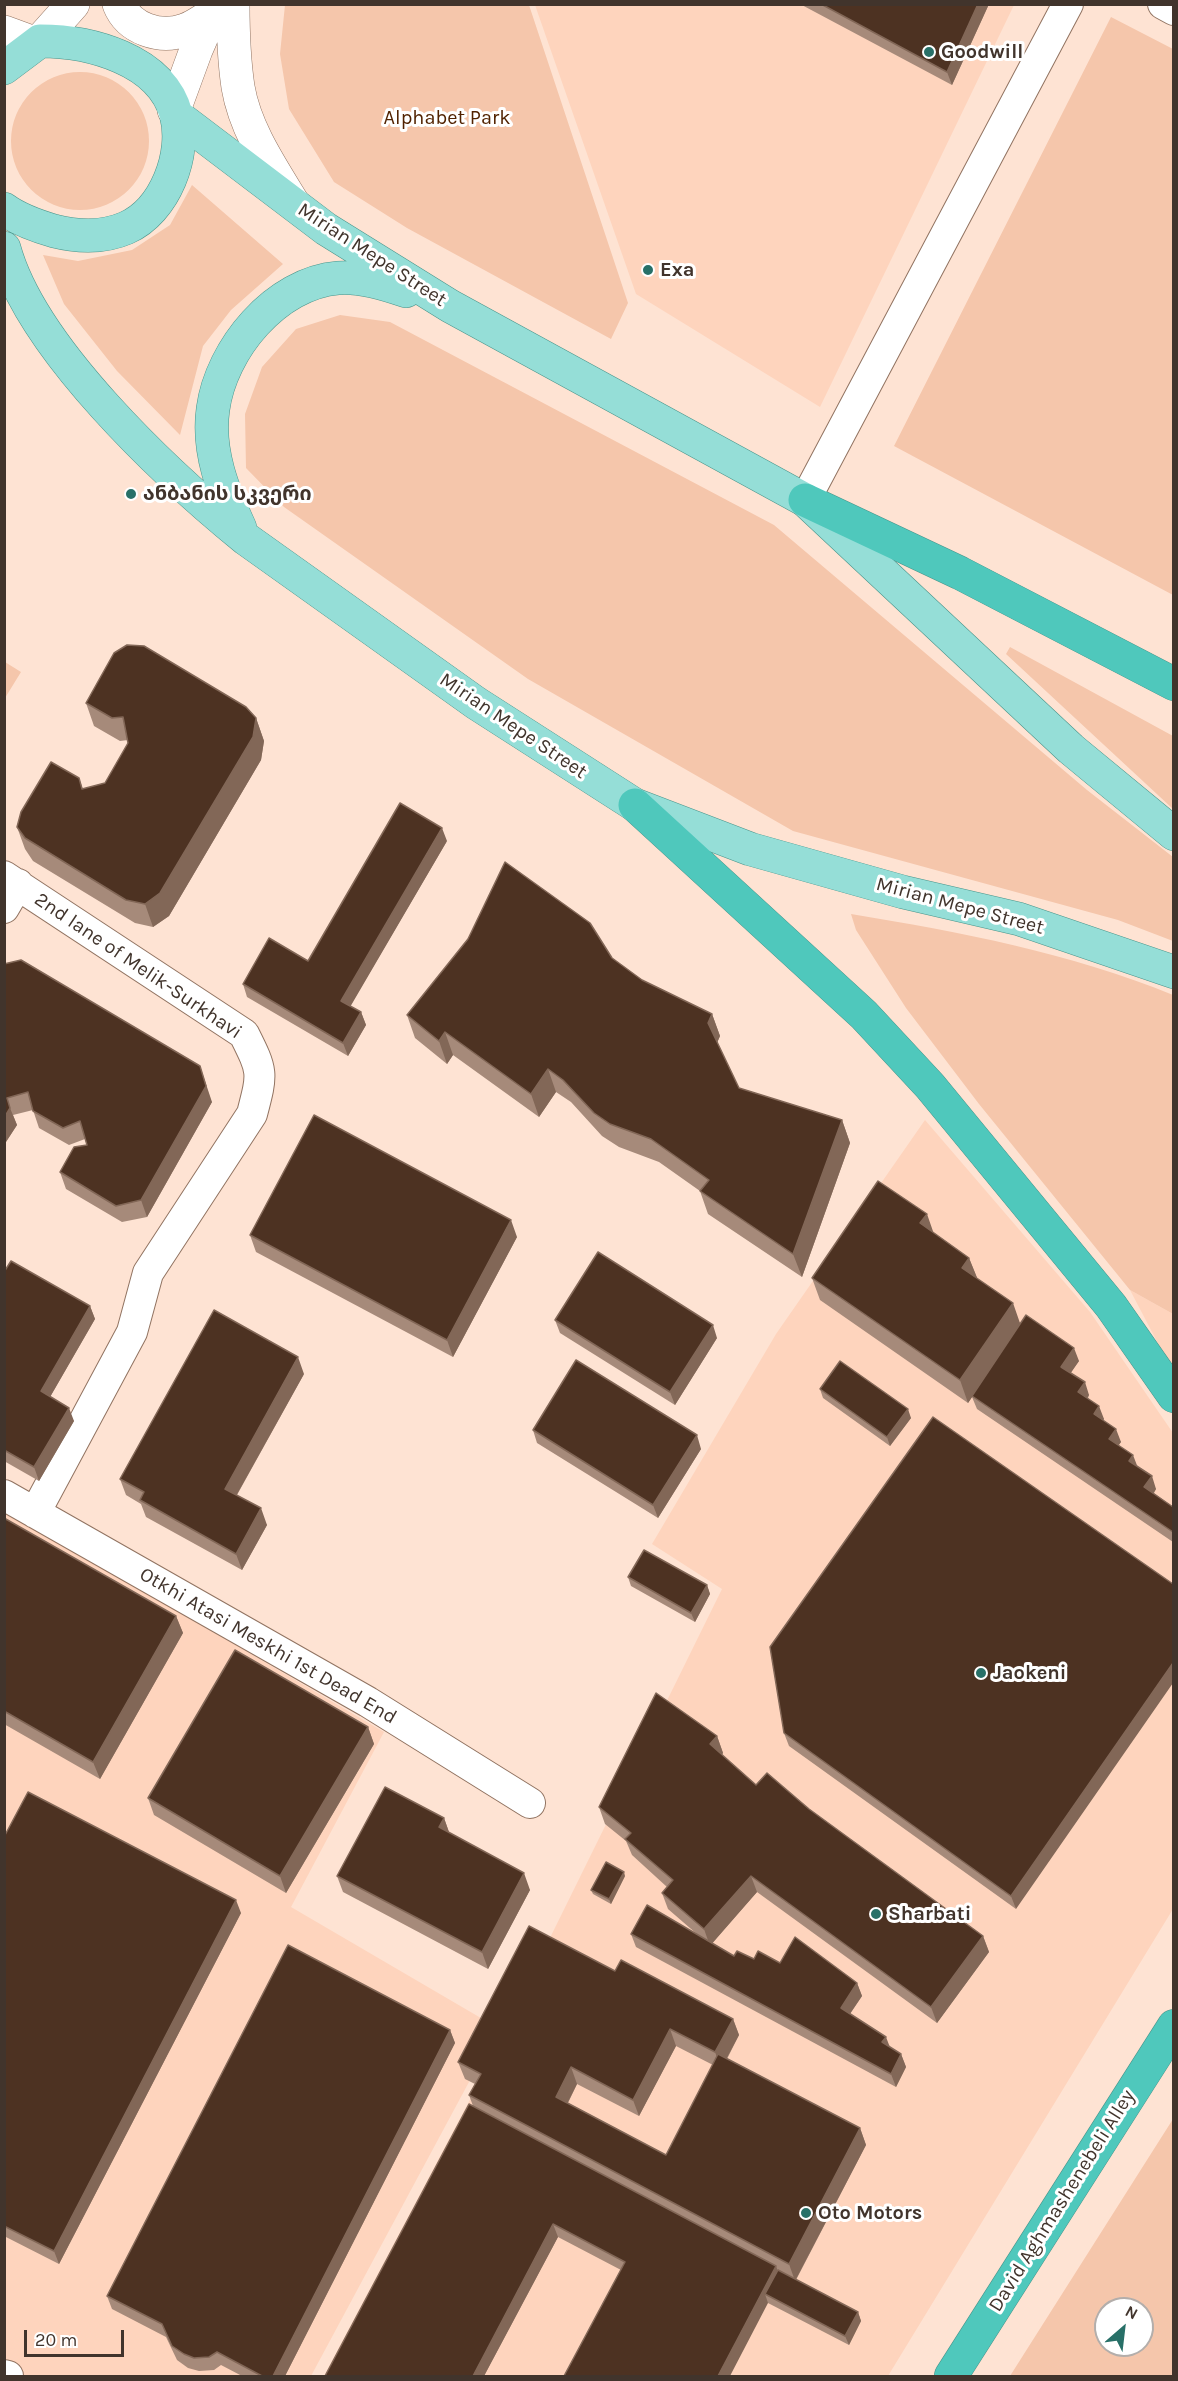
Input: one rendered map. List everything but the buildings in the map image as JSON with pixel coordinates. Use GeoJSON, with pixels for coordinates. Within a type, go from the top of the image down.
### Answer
{"type":"FeatureCollection","features":[{"type":"Feature","properties":{"kind":"highway"},"geometry":{"type":"LineString","coordinates":[[805,500],[960,573],[1173,684]]}},
{"type":"Feature","properties":{"kind":"highway"},"geometry":{"type":"LineString","coordinates":[[634,806],[856,1007],[923,1078],[1112,1306],[1173,1396]]}},
{"type":"Feature","properties":{"kind":"highway","name":"David Aghmashenebeli Alley"},"geometry":{"type":"LineString","coordinates":[[951,2376],[1173,2026]]}},
{"type":"Feature","properties":{"kind":"main road"},"geometry":{"type":"LineString","coordinates":[[4,68],[26,39],[73,4]]}},
{"type":"Feature","properties":{"kind":"main road"},"geometry":{"type":"LineString","coordinates":[[119,4],[133,24],[156,33],[185,30],[220,8]]}},
{"type":"Feature","properties":{"kind":"main road"},"geometry":{"type":"LineString","coordinates":[[175,113],[220,8]]}},
{"type":"Feature","properties":{"kind":"main road"},"geometry":{"type":"LineString","coordinates":[[220,8],[238,89],[247,118],[264,156],[294,204]]}},
{"type":"Feature","properties":{"kind":"main road"},"geometry":{"type":"LineString","coordinates":[[4,209],[36,226],[71,235],[101,235],[128,227],[148,212],[162,194],[173,172],[178,147],[175,113],[165,91],[132,63],[82,44],[26,39]]}},
{"type":"Feature","properties":{"kind":"main road","name":"Mirian Mepe Street"},"geometry":{"type":"LineString","coordinates":[[175,113],[326,229],[450,306],[805,500],[1071,749],[1173,834]]}},
{"type":"Feature","properties":{"kind":"main road","name":"Mirian Mepe Street"},"geometry":{"type":"LineString","coordinates":[[4,248],[11,272],[36,317],[92,392],[159,461],[246,539],[476,703],[634,806],[750,849],[903,892],[1020,919],[1173,972]]}},
{"type":"Feature","properties":{"kind":"main road"},"geometry":{"type":"LineString","coordinates":[[246,539],[222,489],[212,443],[213,409],[220,381],[234,353],[249,331],[271,309],[298,289],[340,278],[360,279],[450,306]]}},
{"type":"Feature","properties":{"kind":"street"},"geometry":{"type":"LineString","coordinates":[[805,500],[1068,4]]}},
{"type":"Feature","properties":{"kind":"street"},"geometry":{"type":"LineString","coordinates":[[1163,4],[1173,10]]}},
{"type":"Feature","properties":{"kind":"street","name":"2nd lane of Melik-Surkhavi"},"geometry":{"type":"LineString","coordinates":[[9,890],[244,1034],[260,1066],[260,1086],[252,1114],[148,1273],[132,1332],[35,1513]]}},
{"type":"Feature","properties":{"kind":"street","name":"Otkhi Atasi Meskhi 1st Dead End"},"geometry":{"type":"LineString","coordinates":[[4,1495],[368,1702],[530,1803]]}},
{"type":"Feature","properties":{"kind":"shaded area"},"geometry":{"type":"Polygon","coordinates":[[[535,5],[1014,5],[820,407],[636,294],[535,5]]]}},
{"type":"Feature","properties":{"kind":"shaded area"},"geometry":{"type":"Polygon","coordinates":[[[925,1120],[1090,1312],[1173,1433],[1173,1909],[888,2376],[324,2376],[473,2094],[722,1589],[652,1544],[776,1334],[925,1120]]]}},
{"type":"Feature","properties":{"kind":"shaded area"},"geometry":{"type":"Polygon","coordinates":[[[1130,1290],[1173,1314],[1173,1372],[1130,1290]]]}},
{"type":"Feature","properties":{"kind":"shaded area"},"geometry":{"type":"Polygon","coordinates":[[[5,1510],[384,1732],[291,1907],[498,2028],[311,2376],[5,2376],[5,1510]]]}},
{"type":"Feature","properties":{"kind":"green space","name":"Alphabet Park"},"geometry":{"type":"Polygon","coordinates":[[[285,5],[529,5],[628,303],[611,339],[407,228],[334,182],[289,109],[280,54],[285,5]]]}},
{"type":"Feature","properties":{"kind":"green space"},"geometry":{"type":"Polygon","coordinates":[[[1111,17],[1173,49],[1173,595],[894,446],[1111,17]]]}},
{"type":"Feature","properties":{"kind":"green space"},"geometry":{"type":"Polygon","coordinates":[[[80,72],[107,77],[119,83],[129,92],[138,102],[144,114],[149,141],[144,168],[138,180],[129,190],[119,199],[107,205],[80,210],[53,205],[41,199],[31,190],[22,180],[16,168],[11,141],[16,114],[22,102],[31,92],[41,83],[53,77],[80,72]]]}},
{"type":"Feature","properties":{"kind":"green space"},"geometry":{"type":"Polygon","coordinates":[[[192,185],[283,264],[231,310],[203,346],[180,435],[117,371],[64,304],[43,255],[78,261],[132,250],[170,225],[192,185]]]}},
{"type":"Feature","properties":{"kind":"green space"},"geometry":{"type":"Polygon","coordinates":[[[340,315],[390,322],[774,525],[1087,790],[1173,857],[1173,941],[1118,920],[793,831],[528,679],[284,507],[246,468],[245,414],[262,367],[296,329],[340,315]]]}},
{"type":"Feature","properties":{"kind":"green space"},"geometry":{"type":"Polygon","coordinates":[[[1010,647],[1173,736],[1173,809],[1006,654],[1010,647]]]}},
{"type":"Feature","properties":{"kind":"green space"},"geometry":{"type":"Polygon","coordinates":[[[5,662],[21,672],[5,698],[5,662]]]}},
{"type":"Feature","properties":{"kind":"green space"},"geometry":{"type":"Polygon","coordinates":[[[851,914],[974,936],[1055,956],[1095,967],[1173,995],[1173,1314],[1130,1290],[979,1104],[906,1008],[856,930],[851,914]]]}},
{"type":"Feature","properties":{"kind":"green space"},"geometry":{"type":"Polygon","coordinates":[[[1173,2119],[1173,2376],[1010,2376],[1173,2119]]]}},
{"type":"Feature","properties":{"kind":"place","name":"Goodwill"},"geometry":{"type":"Point","coordinates":[929,52]}},
{"type":"Feature","properties":{"kind":"place","name":"Exa"},"geometry":{"type":"Point","coordinates":[648,270]}},
{"type":"Feature","properties":{"kind":"place","name":"ანბანის სკვერი"},"geometry":{"type":"Point","coordinates":[131,494]}},
{"type":"Feature","properties":{"kind":"place","name":"Jaokeni"},"geometry":{"type":"Point","coordinates":[981,1673]}},
{"type":"Feature","properties":{"kind":"place","name":"Sharbati"},"geometry":{"type":"Point","coordinates":[876,1914]}},
{"type":"Feature","properties":{"kind":"place","name":"Oto Motors"},"geometry":{"type":"Point","coordinates":[806,2213]}}]}
